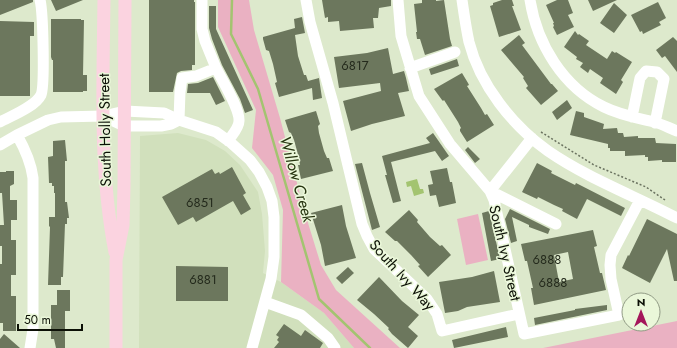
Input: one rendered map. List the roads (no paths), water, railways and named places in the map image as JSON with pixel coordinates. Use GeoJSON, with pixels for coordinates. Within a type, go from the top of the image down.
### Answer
{"type":"FeatureCollection","features":[{"type":"Feature","properties":{"kind":"main road","name":"South Holly Street"},"geometry":{"type":"LineString","coordinates":[[104,0],[103,116],[109,224],[116,260],[116,348]]}},
{"type":"Feature","properties":{"kind":"main road","name":"South Holly Street"},"geometry":{"type":"LineString","coordinates":[[116,260],[123,225],[125,0]]}},
{"type":"Feature","properties":{"kind":"street"},"geometry":{"type":"LineString","coordinates":[[0,122],[21,112],[41,95],[43,82],[40,0]]}},
{"type":"Feature","properties":{"kind":"street"},"geometry":{"type":"LineString","coordinates":[[202,0],[202,29],[205,41],[216,68],[233,100],[239,118],[239,122],[228,141]]}},
{"type":"Feature","properties":{"kind":"street","name":"South Ivy Way"},"geometry":{"type":"LineString","coordinates":[[306,0],[310,22],[333,103],[362,224],[374,249],[427,299],[437,314],[442,331],[519,314]]}},
{"type":"Feature","properties":{"kind":"street","name":"South Ivy Street"},"geometry":{"type":"LineString","coordinates":[[398,0],[401,36],[419,96],[450,144],[490,191],[494,200],[519,314]]}},
{"type":"Feature","properties":{"kind":"street"},"geometry":{"type":"LineString","coordinates":[[462,0],[470,43],[485,80],[508,114],[535,135],[548,151],[677,218]]}},
{"type":"Feature","properties":{"kind":"street"},"geometry":{"type":"LineString","coordinates":[[530,0],[532,14],[542,40],[559,69],[567,78],[592,100],[605,107],[677,131]]}},
{"type":"Feature","properties":{"kind":"street"},"geometry":{"type":"LineString","coordinates":[[410,68],[455,52]]}},
{"type":"Feature","properties":{"kind":"street"},"geometry":{"type":"LineString","coordinates":[[178,120],[182,78],[196,76],[216,68]]}},
{"type":"Feature","properties":{"kind":"street"},"geometry":{"type":"LineString","coordinates":[[632,117],[640,78],[646,71],[657,72],[664,79],[655,123]]}},
{"type":"Feature","properties":{"kind":"street"},"geometry":{"type":"LineString","coordinates":[[0,145],[48,120],[61,117],[103,116],[125,110],[164,113],[178,120],[216,132],[228,141],[250,160],[259,172],[272,201],[274,217],[274,257],[271,279],[252,348]]}},
{"type":"Feature","properties":{"kind":"street"},"geometry":{"type":"LineString","coordinates":[[103,116],[124,126],[161,126],[178,120]]}},
{"type":"Feature","properties":{"kind":"street"},"geometry":{"type":"LineString","coordinates":[[17,135],[28,155],[33,178],[33,330],[32,344],[30,348]]}},
{"type":"Feature","properties":{"kind":"street","name":"South Ivy Street"},"geometry":{"type":"LineString","coordinates":[[490,191],[535,135]]}},
{"type":"Feature","properties":{"kind":"street","name":"South Ivy Street"},"geometry":{"type":"LineString","coordinates":[[490,191],[556,224]]}},
{"type":"Feature","properties":{"kind":"street"},"geometry":{"type":"LineString","coordinates":[[519,314],[524,334],[619,315],[611,279],[610,265],[612,255],[640,200]]}},
{"type":"Feature","properties":{"kind":"street"},"geometry":{"type":"LineString","coordinates":[[265,302],[302,315],[328,338],[335,348]]}},
{"type":"Feature","properties":{"kind":"waterway","name":"Willow Creek"},"geometry":{"type":"LineString","coordinates":[[232,0],[231,34],[258,89],[319,299],[370,348]]}}]}
